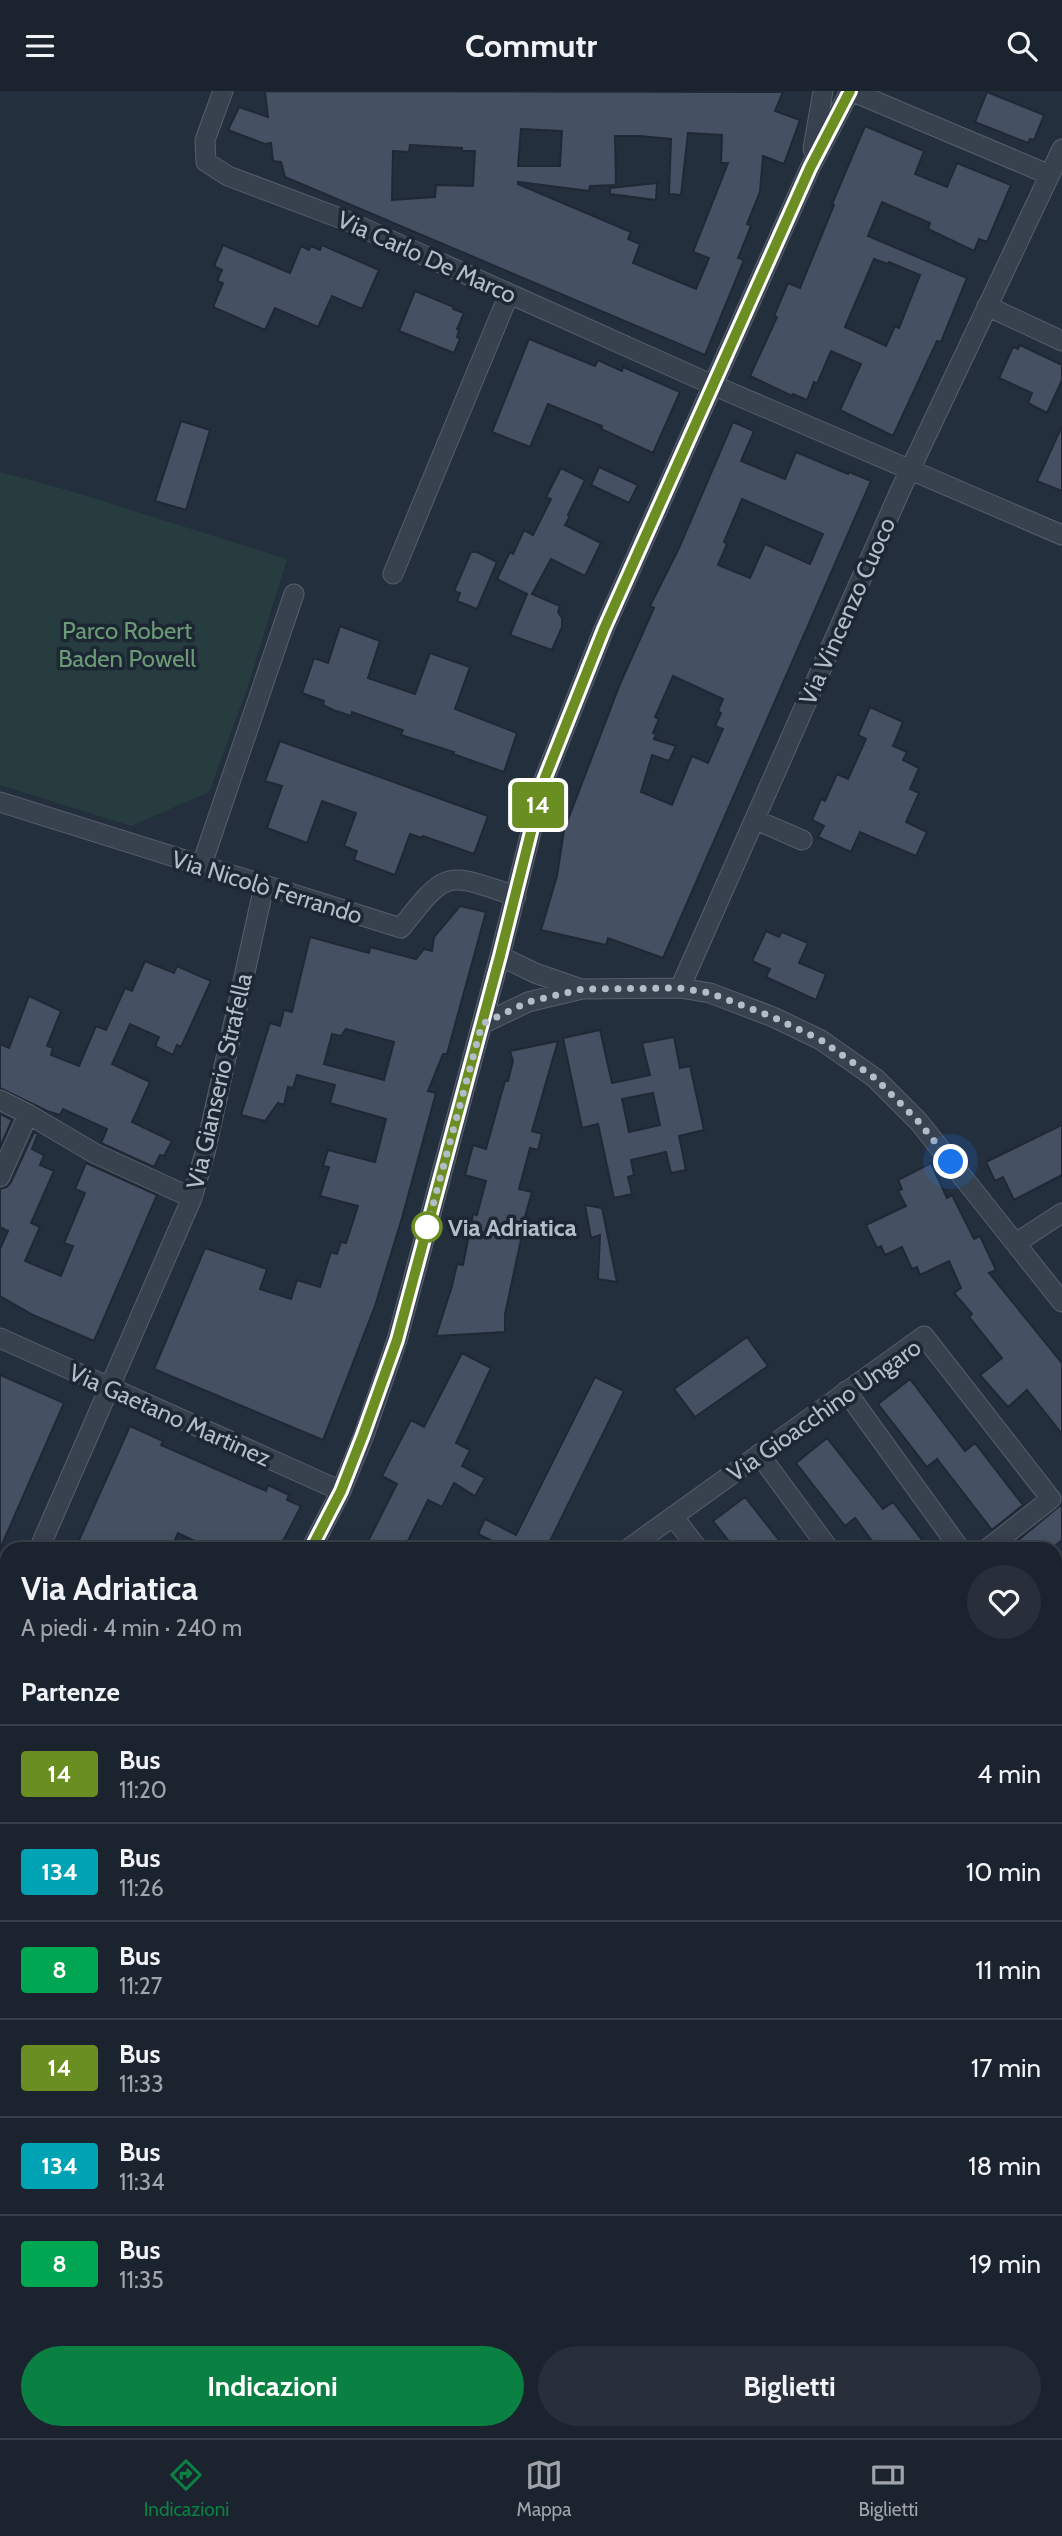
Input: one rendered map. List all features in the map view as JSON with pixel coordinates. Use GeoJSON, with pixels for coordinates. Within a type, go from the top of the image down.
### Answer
{"type":"FeatureCollection","features":[{"type":"Feature","properties":{"kind":"street","name":"Via Carlo De Marco"},"geometry":{"type":"LineString","coordinates":[[223,91],[205,140],[206,162],[229,176],[345,220],[715,386],[1062,535]]}},
{"type":"Feature","properties":{"kind":"street"},"geometry":{"type":"LineString","coordinates":[[810,168],[823,91]]}},
{"type":"Feature","properties":{"kind":"street"},"geometry":{"type":"LineString","coordinates":[[315,1542],[341,1491],[397,1340],[516,896],[544,780],[604,629],[715,386],[810,168],[850,91],[1050,175]]}},
{"type":"Feature","properties":{"kind":"street","name":"Via Vincenzo Cuoco"},"geometry":{"type":"LineString","coordinates":[[680,988],[911,469],[1062,149]]}},
{"type":"Feature","properties":{"kind":"street"},"geometry":{"type":"LineString","coordinates":[[393,574],[509,294]]}},
{"type":"Feature","properties":{"kind":"street"},"geometry":{"type":"LineString","coordinates":[[987,306],[1062,341]]}},
{"type":"Feature","properties":{"kind":"street"},"geometry":{"type":"LineString","coordinates":[[201,867],[294,594]]}},
{"type":"Feature","properties":{"kind":"street","name":"Via Nicolò Ferrando"},"geometry":{"type":"LineString","coordinates":[[0,802],[401,928],[431,890],[443,881],[470,881],[516,896]]}},
{"type":"Feature","properties":{"kind":"street"},"geometry":{"type":"LineString","coordinates":[[755,820],[802,840]]}},
{"type":"Feature","properties":{"kind":"street","name":"Via Gianserio Strafella"},"geometry":{"type":"LineString","coordinates":[[42,1542],[192,1198],[205,1153],[264,886]]}},
{"type":"Feature","properties":{"kind":"street"},"geometry":{"type":"LineString","coordinates":[[500,956],[535,973],[582,989]]}},
{"type":"Feature","properties":{"kind":"street"},"geometry":{"type":"LineString","coordinates":[[482,1024],[528,1002],[582,989],[680,988],[710,993],[773,1017],[821,1040],[875,1078],[919,1122],[1062,1301]]}},
{"type":"Feature","properties":{"kind":"street"},"geometry":{"type":"LineString","coordinates":[[0,1100],[94,1153],[192,1198]]}},
{"type":"Feature","properties":{"kind":"street"},"geometry":{"type":"LineString","coordinates":[[0,1177],[28,1114]]}},
{"type":"Feature","properties":{"kind":"street"},"geometry":{"type":"LineString","coordinates":[[1016,1243],[1062,1213]]}},
{"type":"Feature","properties":{"kind":"street","name":"Via Gioacchino Ungaro"},"geometry":{"type":"LineString","coordinates":[[638,1542],[924,1336],[1051,1499],[996,1542]]}},
{"type":"Feature","properties":{"kind":"street","name":"Via Gaetano Martinez"},"geometry":{"type":"LineString","coordinates":[[0,1338],[341,1491]]}},
{"type":"Feature","properties":{"kind":"street"},"geometry":{"type":"LineString","coordinates":[[846,1391],[955,1542]]}},
{"type":"Feature","properties":{"kind":"street"},"geometry":{"type":"LineString","coordinates":[[759,1454],[824,1542]]}},
{"type":"Feature","properties":{"kind":"street"},"geometry":{"type":"LineString","coordinates":[[673,1516],[693,1542]]}},
{"type":"Feature","properties":{"kind":"green space","name":"Parco Robert Baden Powell"},"geometry":{"type":"Polygon","coordinates":[[[0,472],[67,490],[287,559],[247,689],[209,792],[131,826],[0,785],[0,472]]]}},
{"type":"Feature","properties":{"kind":"building"},"geometry":{"type":"Polygon","coordinates":[[[265,91],[783,92],[775,111],[800,120],[784,164],[763,156],[760,192],[747,224],[751,226],[738,258],[744,260],[705,355],[285,177],[281,162],[273,161],[271,143],[265,144],[228,130],[239,107],[268,117],[265,91]],[[521,129],[518,166],[560,166],[562,131],[521,129]],[[688,133],[681,195],[669,194],[671,139],[640,136],[615,136],[616,185],[590,186],[589,191],[518,182],[631,232],[628,239],[640,244],[633,263],[696,289],[709,258],[693,252],[728,163],[721,163],[722,135],[688,133]],[[410,145],[409,152],[393,151],[392,200],[435,197],[436,185],[473,186],[475,151],[410,145]]]}},
{"type":"Feature","properties":{"kind":"building"},"geometry":{"type":"Polygon","coordinates":[[[987,92],[1044,115],[1034,140],[1030,139],[1028,143],[975,122],[987,92]]]}},
{"type":"Feature","properties":{"kind":"building"},"geometry":{"type":"Polygon","coordinates":[[[865,126],[924,151],[915,174],[947,187],[957,163],[1011,185],[987,242],[979,239],[974,251],[928,229],[930,223],[882,202],[868,236],[967,278],[941,342],[937,341],[893,436],[840,410],[861,364],[831,351],[807,400],[793,394],[792,396],[750,376],[777,317],[774,316],[788,283],[800,288],[834,205],[832,204],[865,126]],[[874,259],[845,327],[886,346],[895,326],[899,328],[920,275],[889,262],[888,264],[874,259]]]}},
{"type":"Feature","properties":{"kind":"building"},"geometry":{"type":"Polygon","coordinates":[[[657,183],[656,200],[610,194],[610,188],[657,183]]]}},
{"type":"Feature","properties":{"kind":"building"},"geometry":{"type":"Polygon","coordinates":[[[223,245],[290,273],[301,246],[309,250],[311,246],[320,250],[322,245],[379,270],[362,309],[332,296],[318,327],[275,308],[265,330],[213,307],[223,283],[217,281],[222,270],[214,266],[223,245]]]}},
{"type":"Feature","properties":{"kind":"building"},"geometry":{"type":"Polygon","coordinates":[[[415,291],[464,313],[457,329],[457,337],[460,339],[454,353],[399,331],[415,291]]]}},
{"type":"Feature","properties":{"kind":"building"},"geometry":{"type":"Polygon","coordinates":[[[529,339],[595,366],[598,360],[622,371],[623,367],[680,392],[653,453],[601,429],[602,426],[548,404],[530,447],[492,432],[529,339]]]}},
{"type":"Feature","properties":{"kind":"building"},"geometry":{"type":"Polygon","coordinates":[[[1020,345],[1062,365],[1062,380],[1047,413],[1028,403],[1032,393],[999,378],[1013,347],[1018,349],[1020,345]]]}},
{"type":"Feature","properties":{"kind":"building"},"geometry":{"type":"Polygon","coordinates":[[[181,421],[210,430],[186,510],[155,501],[181,421]]]}},
{"type":"Feature","properties":{"kind":"building"},"geometry":{"type":"Polygon","coordinates":[[[733,422],[754,431],[741,461],[785,479],[796,452],[871,481],[663,958],[608,938],[606,945],[541,930],[557,876],[564,830],[620,684],[654,608],[650,606],[679,548],[733,422]],[[742,499],[724,542],[727,544],[718,565],[750,578],[765,544],[810,564],[823,534],[742,499]],[[673,676],[655,717],[659,719],[653,733],[656,734],[654,739],[676,746],[669,761],[652,755],[641,792],[672,805],[692,756],[708,763],[723,729],[715,726],[723,699],[673,676]]]}},
{"type":"Feature","properties":{"kind":"building"},"geometry":{"type":"Polygon","coordinates":[[[1062,426],[1062,491],[1037,481],[1062,426]]]}},
{"type":"Feature","properties":{"kind":"building"},"geometry":{"type":"Polygon","coordinates":[[[599,467],[638,485],[629,503],[591,485],[599,467]]]}},
{"type":"Feature","properties":{"kind":"building"},"geometry":{"type":"Polygon","coordinates":[[[561,468],[585,480],[565,525],[601,543],[585,576],[551,559],[532,594],[560,606],[558,612],[562,618],[562,627],[552,650],[510,635],[527,594],[497,579],[524,530],[533,535],[551,499],[546,497],[561,468]]]}},
{"type":"Feature","properties":{"kind":"building"},"geometry":{"type":"Polygon","coordinates":[[[471,552],[477,552],[497,562],[477,609],[457,601],[460,593],[454,591],[471,552]]]}},
{"type":"Feature","properties":{"kind":"building"},"geometry":{"type":"Polygon","coordinates":[[[340,626],[380,641],[368,678],[415,694],[430,653],[470,667],[455,709],[517,733],[504,772],[401,735],[403,730],[352,712],[351,716],[333,710],[323,705],[324,701],[302,693],[314,658],[328,663],[340,626]]]}},
{"type":"Feature","properties":{"kind":"building"},"geometry":{"type":"Polygon","coordinates":[[[870,707],[903,722],[893,746],[907,752],[903,760],[919,768],[910,789],[919,793],[906,822],[927,832],[916,856],[860,832],[851,852],[818,837],[824,826],[812,820],[821,799],[825,801],[837,774],[848,779],[866,739],[858,735],[870,707]]]}},
{"type":"Feature","properties":{"kind":"building"},"geometry":{"type":"Polygon","coordinates":[[[280,741],[488,816],[474,854],[410,834],[395,875],[354,860],[357,851],[344,846],[356,813],[322,801],[307,843],[267,828],[282,786],[265,781],[280,741]]]}},
{"type":"Feature","properties":{"kind":"building"},"geometry":{"type":"Polygon","coordinates":[[[460,906],[486,912],[447,1054],[443,1054],[428,1091],[436,1093],[375,1306],[323,1440],[154,1369],[205,1248],[267,1269],[260,1289],[291,1299],[297,1280],[320,1287],[331,1252],[337,1254],[341,1242],[346,1243],[358,1206],[320,1196],[329,1167],[323,1166],[328,1150],[375,1162],[386,1119],[330,1103],[335,1085],[297,1075],[293,1088],[288,1087],[284,1105],[278,1103],[265,1121],[241,1115],[270,1023],[280,1026],[284,1010],[292,1012],[310,937],[369,953],[370,947],[416,959],[424,949],[432,951],[434,937],[460,906]],[[346,1029],[341,1036],[332,1034],[324,1064],[384,1080],[394,1042],[346,1029]]]}},
{"type":"Feature","properties":{"kind":"building"},"geometry":{"type":"Polygon","coordinates":[[[766,931],[779,937],[782,932],[808,943],[799,963],[826,974],[816,1000],[766,977],[770,969],[752,961],[766,931]]]}},
{"type":"Feature","properties":{"kind":"building"},"geometry":{"type":"Polygon","coordinates":[[[145,961],[174,973],[177,966],[211,981],[181,1047],[177,1045],[173,1055],[155,1046],[159,1037],[130,1024],[112,1064],[150,1082],[132,1122],[172,1141],[154,1167],[101,1143],[107,1129],[63,1109],[60,1115],[47,1111],[0,1088],[0,1044],[9,1048],[29,996],[61,1011],[47,1046],[53,1048],[51,1055],[79,1066],[96,1026],[106,1030],[125,988],[132,991],[145,961]]]}},
{"type":"Feature","properties":{"kind":"building"},"geometry":{"type":"Polygon","coordinates":[[[600,1030],[612,1083],[650,1075],[642,1043],[674,1037],[680,1068],[690,1066],[704,1130],[679,1136],[686,1170],[671,1173],[666,1152],[631,1160],[634,1175],[628,1177],[632,1194],[614,1198],[598,1124],[582,1128],[563,1038],[600,1030]],[[653,1093],[622,1099],[629,1132],[660,1125],[653,1093]]]}},
{"type":"Feature","properties":{"kind":"building"},"geometry":{"type":"Polygon","coordinates":[[[558,1041],[532,1131],[542,1134],[538,1150],[530,1148],[519,1189],[532,1192],[520,1234],[522,1235],[505,1314],[505,1332],[436,1336],[457,1264],[463,1265],[473,1214],[477,1215],[486,1181],[465,1175],[473,1145],[486,1149],[513,1061],[510,1051],[558,1041]]]}},
{"type":"Feature","properties":{"kind":"building"},"geometry":{"type":"Polygon","coordinates":[[[0,1114],[12,1120],[0,1147],[0,1114]]]}},
{"type":"Feature","properties":{"kind":"building"},"geometry":{"type":"Polygon","coordinates":[[[1062,1125],[1062,1175],[1014,1200],[1003,1177],[995,1181],[986,1162],[1062,1125]]]}},
{"type":"Feature","properties":{"kind":"building"},"geometry":{"type":"Polygon","coordinates":[[[34,1132],[38,1134],[32,1149],[44,1155],[40,1165],[54,1171],[31,1223],[40,1227],[25,1261],[61,1276],[73,1246],[64,1243],[85,1193],[75,1189],[86,1163],[157,1195],[94,1341],[33,1315],[0,1296],[0,1249],[8,1231],[0,1227],[0,1189],[11,1182],[34,1132]]]}},
{"type":"Feature","properties":{"kind":"building"},"geometry":{"type":"Polygon","coordinates":[[[931,1163],[947,1198],[952,1195],[974,1239],[980,1236],[996,1270],[989,1273],[1062,1363],[1062,1434],[1027,1390],[1008,1407],[980,1375],[1002,1358],[969,1317],[972,1314],[954,1293],[961,1288],[949,1261],[920,1275],[917,1267],[912,1269],[902,1247],[885,1255],[881,1246],[877,1248],[866,1225],[906,1206],[898,1191],[902,1189],[898,1180],[931,1163]]]}},
{"type":"Feature","properties":{"kind":"building"},"geometry":{"type":"Polygon","coordinates":[[[585,1205],[602,1208],[617,1282],[598,1279],[600,1235],[591,1238],[585,1205]]]}},
{"type":"Feature","properties":{"kind":"building"},"geometry":{"type":"Polygon","coordinates":[[[747,1337],[768,1366],[695,1417],[674,1389],[747,1337]]]}},
{"type":"Feature","properties":{"kind":"building"},"geometry":{"type":"Polygon","coordinates":[[[462,1353],[491,1368],[456,1443],[470,1450],[462,1466],[485,1478],[475,1496],[454,1483],[442,1507],[428,1500],[407,1542],[368,1542],[397,1484],[382,1476],[411,1420],[424,1427],[462,1353]]]}},
{"type":"Feature","properties":{"kind":"building"},"geometry":{"type":"Polygon","coordinates":[[[0,1375],[64,1403],[3,1542],[0,1542],[0,1375]]]}},
{"type":"Feature","properties":{"kind":"building"},"geometry":{"type":"Polygon","coordinates":[[[595,1377],[624,1391],[549,1542],[494,1542],[478,1534],[485,1519],[516,1535],[595,1377]]]}},
{"type":"Feature","properties":{"kind":"building"},"geometry":{"type":"Polygon","coordinates":[[[910,1379],[965,1451],[975,1443],[1023,1505],[992,1530],[937,1459],[927,1467],[878,1404],[910,1379]]]}},
{"type":"Feature","properties":{"kind":"building"},"geometry":{"type":"Polygon","coordinates":[[[130,1426],[163,1441],[161,1445],[266,1491],[268,1485],[289,1495],[287,1500],[301,1506],[283,1542],[197,1542],[178,1533],[174,1542],[78,1542],[130,1426]]]}},
{"type":"Feature","properties":{"kind":"building"},"geometry":{"type":"Polygon","coordinates":[[[827,1438],[883,1509],[893,1502],[924,1542],[873,1542],[855,1518],[845,1526],[796,1463],[827,1438]]]}},
{"type":"Feature","properties":{"kind":"building"},"geometry":{"type":"Polygon","coordinates":[[[745,1497],[780,1542],[730,1542],[713,1521],[745,1497]]]}},
{"type":"Feature","properties":{"kind":"building"},"geometry":{"type":"Polygon","coordinates":[[[1062,1504],[1062,1540],[1017,1541],[1062,1504]]]}},
{"type":"Feature","properties":{"kind":"bus line","name":"14"},"geometry":{"type":"LineString","coordinates":[[315,1542],[341,1491],[397,1340],[500,956],[544,780],[604,629],[715,386],[810,168],[850,91]]}},
{"type":"Feature","properties":{"kind":"place","name":"Via Adriatica"},"geometry":{"type":"Point","coordinates":[427,1227]}},
{"type":"Feature","properties":{"kind":"route"},"geometry":{"type":"LineString","coordinates":[[427,1227],[482,1024],[528,1002],[582,989],[680,988],[710,993],[797,1028],[821,1040],[875,1078],[919,1122],[951,1162]]}}]}
